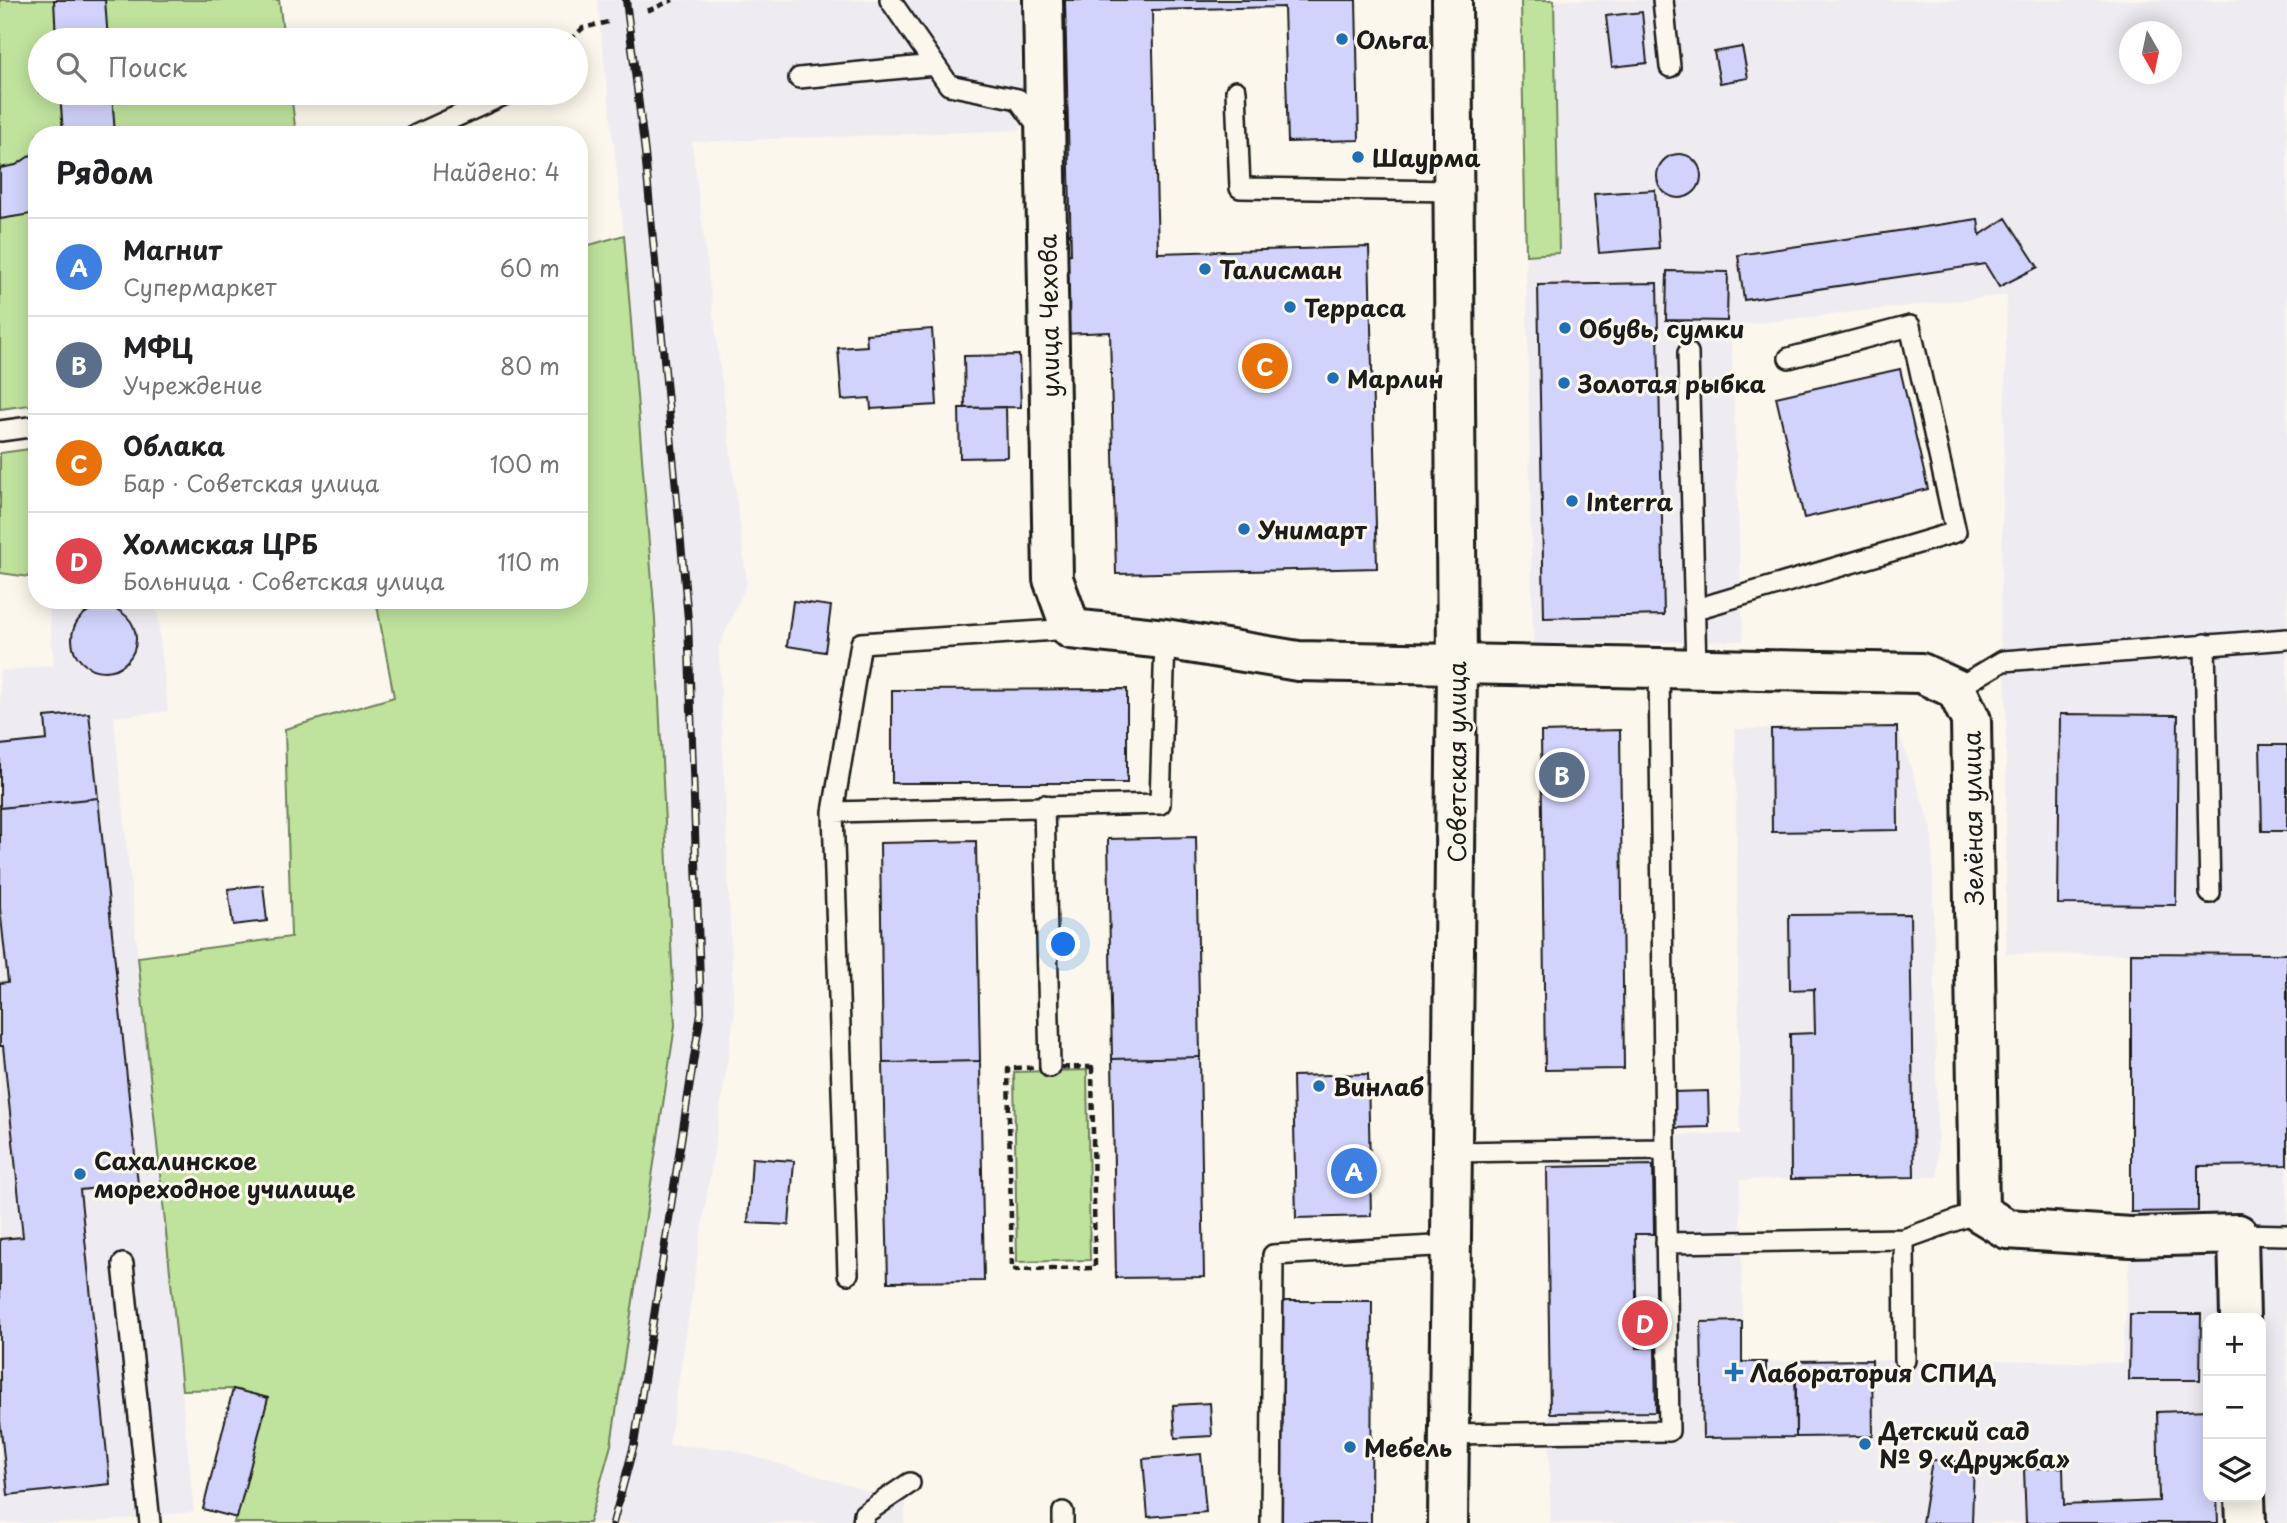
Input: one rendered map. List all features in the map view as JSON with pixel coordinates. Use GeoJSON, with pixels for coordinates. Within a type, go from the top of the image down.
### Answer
{"type":"FeatureCollection","features":[{"type":"Feature","properties":{"kind":"street","name":"улица Чехова"},"geometry":{"type":"LineString","coordinates":[[1043,0],[1053,579],[1071,629]]}},
{"type":"Feature","properties":{"kind":"street","name":"Советская улица"},"geometry":{"type":"LineString","coordinates":[[1448,1523],[1457,666],[1452,0]]}},
{"type":"Feature","properties":{"kind":"street"},"geometry":{"type":"LineString","coordinates":[[1071,629],[1165,639],[1298,661],[1922,673],[1956,689]]}},
{"type":"Feature","properties":{"kind":"street","name":"Зелёная улица"},"geometry":{"type":"LineString","coordinates":[[1956,689],[1971,720],[1979,1212]]}},
{"type":"Feature","properties":{"kind":"street"},"geometry":{"type":"LineString","coordinates":[[1979,1212],[2007,1229],[2131,1237],[2238,1234],[2240,1313]]}},
{"type":"Feature","properties":{"kind":"street"},"geometry":{"type":"LineString","coordinates":[[2245,1502],[2246,1523]]}},
{"type":"Feature","properties":{"kind":"lane"},"geometry":{"type":"LineString","coordinates":[[890,0],[949,85],[1018,99],[1044,134]]}},
{"type":"Feature","properties":{"kind":"lane"},"geometry":{"type":"LineString","coordinates":[[1663,0],[1670,67]]}},
{"type":"Feature","properties":{"kind":"lane"},"geometry":{"type":"LineString","coordinates":[[799,78],[935,65]]}},
{"type":"Feature","properties":{"kind":"lane"},"geometry":{"type":"LineString","coordinates":[[1236,90],[1240,188],[1454,191]]}},
{"type":"Feature","properties":{"kind":"lane"},"geometry":{"type":"LineString","coordinates":[[436,126],[482,105]]}},
{"type":"Feature","properties":{"kind":"lane"},"geometry":{"type":"LineString","coordinates":[[1696,609],[1956,532],[1910,326],[1789,358]]}},
{"type":"Feature","properties":{"kind":"lane"},"geometry":{"type":"LineString","coordinates":[[1450,1434],[1668,1431],[1665,1149],[1678,667],[1696,609],[1688,353]]}},
{"type":"Feature","properties":{"kind":"lane"},"geometry":{"type":"LineString","coordinates":[[0,431],[28,427]]}},
{"type":"Feature","properties":{"kind":"lane"},"geometry":{"type":"LineString","coordinates":[[848,1274],[832,812],[861,643],[1071,629]]}},
{"type":"Feature","properties":{"kind":"lane"},"geometry":{"type":"LineString","coordinates":[[832,812],[1160,804],[1165,639]]}},
{"type":"Feature","properties":{"kind":"lane"},"geometry":{"type":"LineString","coordinates":[[1956,689],[2003,661],[2287,639]]}},
{"type":"Feature","properties":{"kind":"lane"},"geometry":{"type":"LineString","coordinates":[[2205,644],[2210,893]]}},
{"type":"Feature","properties":{"kind":"lane"},"geometry":{"type":"LineString","coordinates":[[1044,805],[1050,1067]]}},
{"type":"Feature","properties":{"kind":"lane"},"geometry":{"type":"LineString","coordinates":[[1453,1152],[1665,1149]]}},
{"type":"Feature","properties":{"kind":"lane"},"geometry":{"type":"LineString","coordinates":[[1666,1243],[1904,1239],[1979,1212]]}},
{"type":"Feature","properties":{"kind":"lane"},"geometry":{"type":"LineString","coordinates":[[2238,1234],[2287,1234]]}},
{"type":"Feature","properties":{"kind":"lane"},"geometry":{"type":"LineString","coordinates":[[1904,1239],[1905,1360]]}},
{"type":"Feature","properties":{"kind":"lane"},"geometry":{"type":"LineString","coordinates":[[1271,1523],[1273,1255],[1452,1245]]}},
{"type":"Feature","properties":{"kind":"lane"},"geometry":{"type":"LineString","coordinates":[[123,1264],[150,1523]]}},
{"type":"Feature","properties":{"kind":"lane"},"geometry":{"type":"LineString","coordinates":[[863,1523],[864,1514],[910,1483]]}},
{"type":"Feature","properties":{"kind":"path"},"geometry":{"type":"LineString","coordinates":[[647,10],[673,0]]}},
{"type":"Feature","properties":{"kind":"path"},"geometry":{"type":"LineString","coordinates":[[587,28],[608,22]]}},
{"type":"Feature","properties":{"kind":"path"},"geometry":{"type":"LineString","coordinates":[[1050,1067],[1092,1067],[1095,1268],[1012,1270],[1008,1068],[1050,1067]]}},
{"type":"Feature","properties":{"kind":"shaded area"},"geometry":{"type":"Polygon","coordinates":[[[597,0],[1021,0],[1021,130],[692,142],[747,583],[719,647],[734,1018],[669,1445],[730,1449],[906,1503],[904,1523],[589,1523],[611,1445],[655,619],[624,235],[597,0]]]}},
{"type":"Feature","properties":{"kind":"shaded area"},"geometry":{"type":"Polygon","coordinates":[[[1521,0],[2287,0],[2287,1523],[1550,1523],[1546,1137],[1740,1134],[1735,729],[1897,727],[1932,829],[1938,1177],[1740,1180],[1743,1362],[1948,1359],[2122,1363],[2131,1237],[2131,954],[2006,954],[2006,689],[2000,635],[2007,295],[1731,326],[1743,641],[1533,644],[1521,0]]]}},
{"type":"Feature","properties":{"kind":"shaded area","name":"Сахалинское мореходное училище"},"geometry":{"type":"Polygon","coordinates":[[[49,609],[157,609],[168,711],[114,717],[194,1512],[88,1523],[0,1523],[0,671],[54,665],[49,609]]]}},
{"type":"Feature","properties":{"kind":"green space"},"geometry":{"type":"Polygon","coordinates":[[[0,0],[279,0],[282,28],[28,28],[28,105],[292,105],[295,126],[28,126],[28,405],[0,409],[0,0]]]}},
{"type":"Feature","properties":{"kind":"green space"},"geometry":{"type":"Polygon","coordinates":[[[1521,0],[1554,0],[1559,253],[1526,255],[1521,0]]]}},
{"type":"Feature","properties":{"kind":"green space"},"geometry":{"type":"Polygon","coordinates":[[[624,235],[655,619],[675,1026],[611,1445],[589,1523],[234,1523],[268,1398],[233,1389],[182,1390],[138,957],[291,937],[285,729],[394,697],[378,609],[588,609],[588,245],[624,235]]]}},
{"type":"Feature","properties":{"kind":"green space"},"geometry":{"type":"Polygon","coordinates":[[[28,449],[28,577],[0,573],[0,453],[28,449]]]}},
{"type":"Feature","properties":{"kind":"green space"},"geometry":{"type":"Polygon","coordinates":[[[1087,1070],[1090,1260],[1017,1262],[1014,1072],[1087,1070]]]}},
{"type":"Feature","properties":{"kind":"building"},"geometry":{"type":"Polygon","coordinates":[[[54,0],[105,0],[107,28],[55,28],[54,0]]]}},
{"type":"Feature","properties":{"kind":"building"},"geometry":{"type":"Polygon","coordinates":[[[1065,0],[1356,0],[1359,140],[1288,142],[1284,7],[1152,10],[1158,253],[1369,247],[1377,568],[1116,574],[1110,332],[1062,334],[1060,255],[1071,254],[1065,0]]]}},
{"type":"Feature","properties":{"kind":"building"},"geometry":{"type":"Polygon","coordinates":[[[1642,12],[1647,63],[1612,67],[1606,16],[1642,12]]]}},
{"type":"Feature","properties":{"kind":"building"},"geometry":{"type":"Polygon","coordinates":[[[1742,47],[1748,78],[1720,83],[1714,52],[1742,47]]]}},
{"type":"Feature","properties":{"kind":"building"},"geometry":{"type":"Polygon","coordinates":[[[61,105],[113,105],[114,126],[62,126],[61,105]]]}},
{"type":"Feature","properties":{"kind":"building"},"geometry":{"type":"Polygon","coordinates":[[[1679,154],[1688,155],[1695,160],[1700,167],[1700,185],[1695,192],[1688,197],[1679,198],[1670,197],[1663,192],[1658,185],[1657,176],[1658,167],[1663,160],[1670,155],[1679,154]]]}},
{"type":"Feature","properties":{"kind":"building"},"geometry":{"type":"Polygon","coordinates":[[[28,157],[28,214],[0,219],[0,168],[16,165],[28,157]]]}},
{"type":"Feature","properties":{"kind":"building"},"geometry":{"type":"Polygon","coordinates":[[[1655,190],[1659,248],[1599,253],[1594,194],[1655,190]]]}},
{"type":"Feature","properties":{"kind":"building"},"geometry":{"type":"Polygon","coordinates":[[[2006,218],[2038,267],[1999,287],[1985,264],[1744,300],[1738,255],[1978,219],[1980,235],[2006,218]]]}},
{"type":"Feature","properties":{"kind":"building"},"geometry":{"type":"Polygon","coordinates":[[[1667,271],[1728,272],[1727,321],[1666,320],[1667,271]]]}},
{"type":"Feature","properties":{"kind":"building"},"geometry":{"type":"Polygon","coordinates":[[[1657,283],[1664,615],[1544,618],[1538,285],[1657,283]]]}},
{"type":"Feature","properties":{"kind":"building"},"geometry":{"type":"Polygon","coordinates":[[[932,329],[937,405],[871,409],[870,398],[842,400],[838,348],[867,346],[866,334],[932,329]]]}},
{"type":"Feature","properties":{"kind":"building"},"geometry":{"type":"Polygon","coordinates":[[[1019,355],[1021,407],[965,408],[964,356],[1019,355]]]}},
{"type":"Feature","properties":{"kind":"building"},"geometry":{"type":"Polygon","coordinates":[[[1900,369],[1928,489],[1804,518],[1776,397],[1900,369]]]}},
{"type":"Feature","properties":{"kind":"building"},"geometry":{"type":"Polygon","coordinates":[[[1006,407],[1007,457],[960,458],[959,408],[1006,407]]]}},
{"type":"Feature","properties":{"kind":"building"},"geometry":{"type":"Polygon","coordinates":[[[793,601],[831,606],[825,652],[787,646],[793,601]]]}},
{"type":"Feature","properties":{"kind":"building"},"geometry":{"type":"Polygon","coordinates":[[[95,609],[113,609],[122,613],[130,621],[135,633],[135,645],[130,657],[122,665],[104,671],[86,665],[78,657],[72,639],[78,621],[95,609]]]}},
{"type":"Feature","properties":{"kind":"building"},"geometry":{"type":"Polygon","coordinates":[[[1127,689],[1127,783],[892,783],[892,690],[1127,689]]]}},
{"type":"Feature","properties":{"kind":"building"},"geometry":{"type":"Polygon","coordinates":[[[89,713],[98,798],[0,808],[0,745],[47,740],[45,717],[89,713]]]}},
{"type":"Feature","properties":{"kind":"building"},"geometry":{"type":"Polygon","coordinates":[[[2060,714],[2178,715],[2176,905],[2058,904],[2060,714]]]}},
{"type":"Feature","properties":{"kind":"building"},"geometry":{"type":"Polygon","coordinates":[[[1897,727],[1898,830],[1772,832],[1771,729],[1897,727]]]}},
{"type":"Feature","properties":{"kind":"building"},"geometry":{"type":"Polygon","coordinates":[[[1620,730],[1624,1069],[1545,1070],[1541,732],[1620,730]]]}},
{"type":"Feature","properties":{"kind":"building"},"geometry":{"type":"Polygon","coordinates":[[[2260,745],[2287,745],[2287,831],[2262,831],[2260,745]]]}},
{"type":"Feature","properties":{"kind":"building"},"geometry":{"type":"Polygon","coordinates":[[[98,798],[138,1184],[80,1190],[110,1484],[8,1495],[0,1421],[0,1239],[23,1237],[3,1046],[0,1046],[0,983],[8,982],[0,908],[0,808],[98,798]]]}},
{"type":"Feature","properties":{"kind":"building"},"geometry":{"type":"Polygon","coordinates":[[[1196,837],[1200,1057],[1112,1059],[1108,839],[1196,837]]]}},
{"type":"Feature","properties":{"kind":"building"},"geometry":{"type":"Polygon","coordinates":[[[976,841],[980,1061],[883,1063],[880,843],[976,841]]]}},
{"type":"Feature","properties":{"kind":"building"},"geometry":{"type":"Polygon","coordinates":[[[263,885],[267,921],[233,925],[228,889],[263,885]]]}},
{"type":"Feature","properties":{"kind":"building"},"geometry":{"type":"Polygon","coordinates":[[[1910,914],[1914,1177],[1791,1179],[1790,1034],[1815,1033],[1814,989],[1790,990],[1789,915],[1910,914]]]}},
{"type":"Feature","properties":{"kind":"building"},"geometry":{"type":"Polygon","coordinates":[[[2131,953],[2287,954],[2287,1165],[2198,1166],[2198,1211],[2131,1212],[2131,953]]]}},
{"type":"Feature","properties":{"kind":"building"},"geometry":{"type":"Polygon","coordinates":[[[1200,1057],[1204,1277],[1116,1278],[1112,1059],[1200,1057]]]}},
{"type":"Feature","properties":{"kind":"building"},"geometry":{"type":"Polygon","coordinates":[[[980,1061],[984,1281],[888,1282],[883,1063],[980,1061]]]}},
{"type":"Feature","properties":{"kind":"building"},"geometry":{"type":"Polygon","coordinates":[[[1368,1074],[1371,1216],[1296,1218],[1293,1076],[1368,1074]]]}},
{"type":"Feature","properties":{"kind":"building"},"geometry":{"type":"Polygon","coordinates":[[[1708,1091],[1709,1127],[1674,1128],[1674,1092],[1708,1091]]]}},
{"type":"Feature","properties":{"kind":"building"},"geometry":{"type":"Polygon","coordinates":[[[752,1158],[794,1161],[789,1225],[748,1223],[752,1158]]]}},
{"type":"Feature","properties":{"kind":"building"},"geometry":{"type":"Polygon","coordinates":[[[1653,1165],[1654,1234],[1635,1234],[1637,1348],[1655,1348],[1656,1412],[1550,1413],[1547,1167],[1653,1165]]]}},
{"type":"Feature","properties":{"kind":"building"},"geometry":{"type":"Polygon","coordinates":[[[1283,1301],[1372,1301],[1371,1523],[1281,1523],[1283,1301]]]}},
{"type":"Feature","properties":{"kind":"building"},"geometry":{"type":"Polygon","coordinates":[[[2130,1314],[2201,1314],[2200,1380],[2129,1380],[2130,1314]]]}},
{"type":"Feature","properties":{"kind":"building","name":"Лаборатория СПИД"},"geometry":{"type":"Polygon","coordinates":[[[1742,1321],[1742,1362],[1766,1362],[1766,1382],[1796,1381],[1796,1437],[1703,1438],[1701,1322],[1742,1321]]]}},
{"type":"Feature","properties":{"kind":"building"},"geometry":{"type":"Polygon","coordinates":[[[1872,1360],[1873,1436],[1796,1437],[1795,1361],[1872,1360]]]}},
{"type":"Feature","properties":{"kind":"building"},"geometry":{"type":"Polygon","coordinates":[[[233,1389],[268,1398],[237,1518],[203,1509],[233,1389]]]}},
{"type":"Feature","properties":{"kind":"building"},"geometry":{"type":"Polygon","coordinates":[[[1210,1403],[1212,1436],[1175,1438],[1173,1405],[1210,1403]]]}},
{"type":"Feature","properties":{"kind":"building"},"geometry":{"type":"Polygon","coordinates":[[[2203,1410],[2203,1502],[2217,1502],[2218,1523],[2026,1523],[2024,1469],[2063,1467],[2064,1505],[2159,1501],[2157,1412],[2203,1410]]]}},
{"type":"Feature","properties":{"kind":"building"},"geometry":{"type":"Polygon","coordinates":[[[1201,1454],[1206,1512],[1148,1517],[1143,1459],[1201,1454]]]}},
{"type":"Feature","properties":{"kind":"building"},"geometry":{"type":"Polygon","coordinates":[[[1932,1460],[1974,1462],[1972,1523],[1922,1523],[1932,1460]]]}},
{"type":"Feature","properties":{"kind":"railway"},"geometry":{"type":"LineString","coordinates":[[613,1523],[634,1445],[701,1012],[688,619],[645,153],[626,0]]}},
{"type":"Feature","properties":{"kind":"place","name":"Ольга"},"geometry":{"type":"Point","coordinates":[1342,39]}},
{"type":"Feature","properties":{"kind":"place","name":"Шаурма"},"geometry":{"type":"Point","coordinates":[1358,157]}},
{"type":"Feature","properties":{"kind":"place","name":"Талисман"},"geometry":{"type":"Point","coordinates":[1205,269]}},
{"type":"Feature","properties":{"kind":"place","name":"Терраса"},"geometry":{"type":"Point","coordinates":[1290,307]}},
{"type":"Feature","properties":{"kind":"place","name":"Обувь, сумки"},"geometry":{"type":"Point","coordinates":[1565,328]}},
{"type":"Feature","properties":{"kind":"place","name":"Облака"},"geometry":{"type":"Point","coordinates":[1265,366]}},
{"type":"Feature","properties":{"kind":"place","name":"Марлин"},"geometry":{"type":"Point","coordinates":[1333,378]}},
{"type":"Feature","properties":{"kind":"place","name":"Золотая рыбка"},"geometry":{"type":"Point","coordinates":[1564,383]}},
{"type":"Feature","properties":{"kind":"place","name":"Interra"},"geometry":{"type":"Point","coordinates":[1572,501]}},
{"type":"Feature","properties":{"kind":"place","name":"Унимарт"},"geometry":{"type":"Point","coordinates":[1244,529]}},
{"type":"Feature","properties":{"kind":"place","name":"МФЦ"},"geometry":{"type":"Point","coordinates":[1562,775]}},
{"type":"Feature","properties":{"kind":"place","name":"Винлаб"},"geometry":{"type":"Point","coordinates":[1319,1086]}},
{"type":"Feature","properties":{"kind":"place","name":"Магнит"},"geometry":{"type":"Point","coordinates":[1354,1171]}},
{"type":"Feature","properties":{"kind":"place","name":"Сахалинское мореходное училище"},"geometry":{"type":"Point","coordinates":[80,1174]}},
{"type":"Feature","properties":{"kind":"place","name":"Холмская ЦРБ"},"geometry":{"type":"Point","coordinates":[1645,1323]}},
{"type":"Feature","properties":{"kind":"place","name":"Лаборатория СПИД"},"geometry":{"type":"Point","coordinates":[1734,1372]}},
{"type":"Feature","properties":{"kind":"place","name":"Детский сад № 9 «Дружба»"},"geometry":{"type":"Point","coordinates":[1865,1444]}},
{"type":"Feature","properties":{"kind":"place","name":"Мебель"},"geometry":{"type":"Point","coordinates":[1350,1447]}}]}
